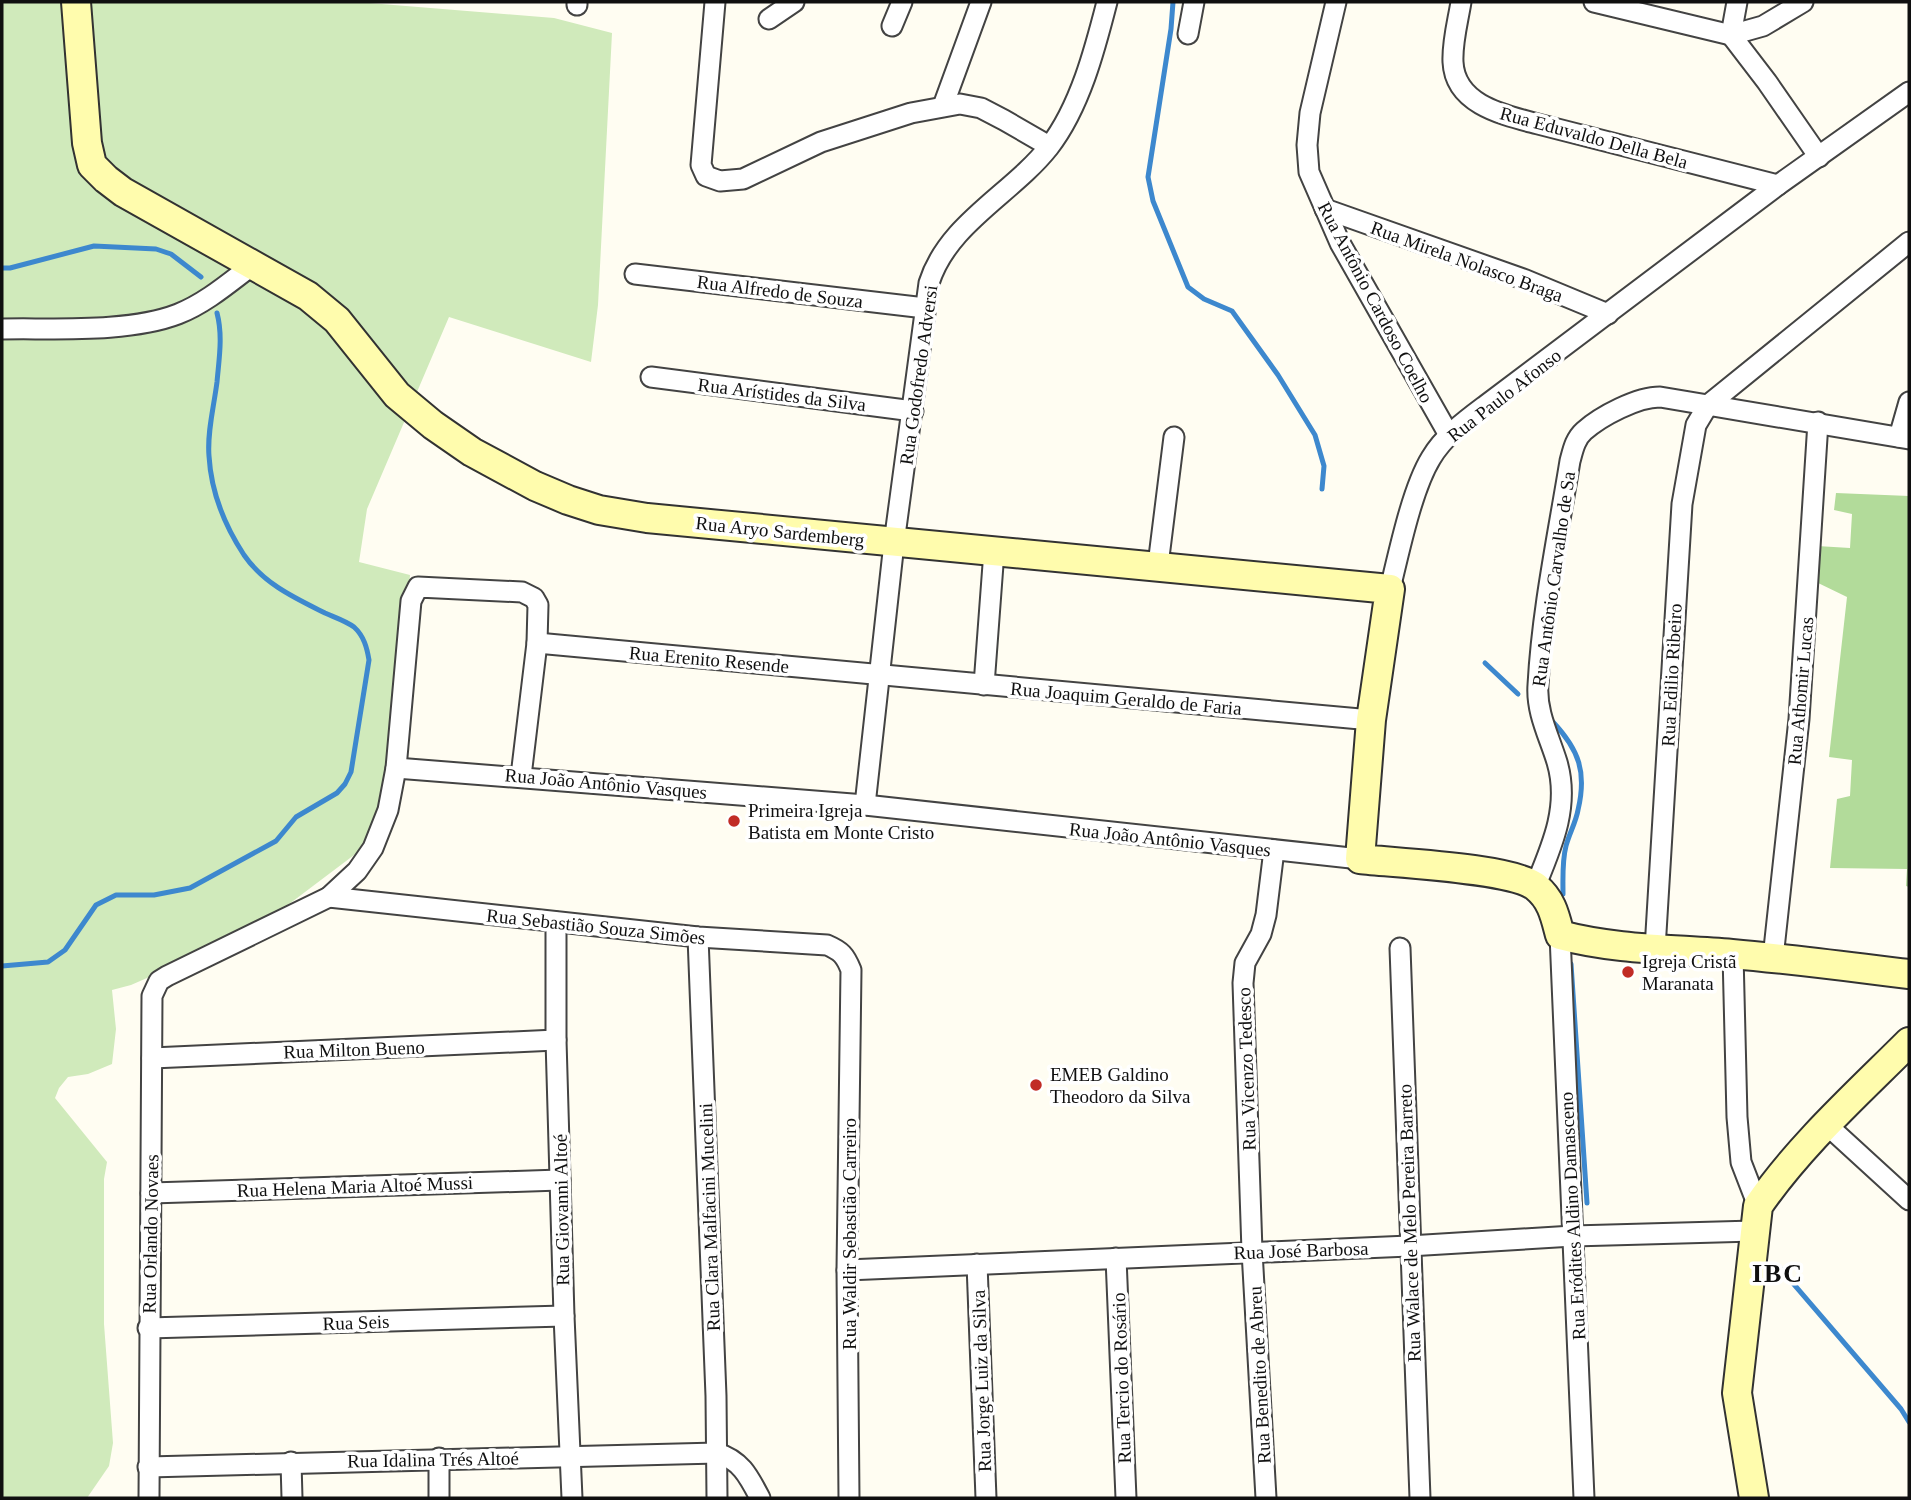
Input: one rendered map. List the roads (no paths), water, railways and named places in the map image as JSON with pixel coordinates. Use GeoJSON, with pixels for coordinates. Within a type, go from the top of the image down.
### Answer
{"type":"FeatureCollection","features":[{"type":"Feature","properties":{"kind":"street","name":"Rua Aryo Sardemberg"},"geometry":{"type":"LineString","coordinates":[[76,2],[84,115],[92,165],[123,192],[308,296],[337,320],[397,395],[433,425],[472,452],[546,491],[598,510],[647,517],[1390,589]]}},
{"type":"Feature","properties":{"kind":"street"},"geometry":{"type":"LineString","coordinates":[[715,2],[701,164],[706,176],[720,181],[743,179],[821,142],[911,113],[960,104],[981,108],[1049,146]]}},
{"type":"Feature","properties":{"kind":"street"},"geometry":{"type":"LineString","coordinates":[[769,19],[794,2]]}},
{"type":"Feature","properties":{"kind":"street"},"geometry":{"type":"LineString","coordinates":[[892,26],[902,2]]}},
{"type":"Feature","properties":{"kind":"street"},"geometry":{"type":"LineString","coordinates":[[943,106],[981,2]]}},
{"type":"Feature","properties":{"kind":"street","name":"Rua Godofredo Adversi"},"geometry":{"type":"LineString","coordinates":[[865,805],[894,543],[925,308],[935,264],[950,241],[1049,146],[1085,77],[1107,2]]}},
{"type":"Feature","properties":{"kind":"street"},"geometry":{"type":"LineString","coordinates":[[1188,34],[1194,2]]}},
{"type":"Feature","properties":{"kind":"street","name":"Rua Antônio Cardoso Coelho"},"geometry":{"type":"LineString","coordinates":[[1336,2],[1310,113],[1307,145],[1309,172],[1340,243],[1449,435]]}},
{"type":"Feature","properties":{"kind":"street","name":"Rua Eduvaldo Della Bela"},"geometry":{"type":"LineString","coordinates":[[1461,2],[1453,60],[1456,80],[1471,98],[1500,114],[1778,186]]}},
{"type":"Feature","properties":{"kind":"street"},"geometry":{"type":"LineString","coordinates":[[1594,2],[1731,35],[1763,26],[1803,2]]}},
{"type":"Feature","properties":{"kind":"street"},"geometry":{"type":"LineString","coordinates":[[1737,2],[1731,35],[1819,156]]}},
{"type":"Feature","properties":{"kind":"street","name":"Rua Paulo Afonso"},"geometry":{"type":"LineString","coordinates":[[1360,859],[1371,720],[1390,589],[1421,479],[1431,458],[1449,435],[1486,405],[1778,186],[1909,92]]}},
{"type":"Feature","properties":{"kind":"street","name":"Rua Mirela Nolasco Braga"},"geometry":{"type":"LineString","coordinates":[[1325,209],[1526,280],[1608,314]]}},
{"type":"Feature","properties":{"kind":"street"},"geometry":{"type":"LineString","coordinates":[[1708,405],[1909,242]]}},
{"type":"Feature","properties":{"kind":"street"},"geometry":{"type":"LineString","coordinates":[[2,329],[123,326],[177,315],[199,304],[254,264]]}},
{"type":"Feature","properties":{"kind":"street","name":"Rua Alfredo de Souza"},"geometry":{"type":"LineString","coordinates":[[635,274],[925,308]]}},
{"type":"Feature","properties":{"kind":"street","name":"Rua Arístides da Silva"},"geometry":{"type":"LineString","coordinates":[[652,377],[913,411]]}},
{"type":"Feature","properties":{"kind":"street","name":"Rua Antônio Carvalho de Sa"},"geometry":{"type":"LineString","coordinates":[[1535,887],[1553,843],[1560,818],[1562,795],[1558,765],[1537,702],[1538,684],[1570,461],[1575,443],[1584,431],[1629,403],[1649,397],[1818,422],[1904,438]]}},
{"type":"Feature","properties":{"kind":"street"},"geometry":{"type":"LineString","coordinates":[[1904,438],[1909,402]]}},
{"type":"Feature","properties":{"kind":"street","name":"Rua Edilio Ribeiro"},"geometry":{"type":"LineString","coordinates":[[1655,949],[1682,504],[1696,425],[1708,405]]}},
{"type":"Feature","properties":{"kind":"street","name":"Rua Athomir Lucas"},"geometry":{"type":"LineString","coordinates":[[1773,958],[1799,719],[1818,422]]}},
{"type":"Feature","properties":{"kind":"street"},"geometry":{"type":"LineString","coordinates":[[1158,565],[1174,437]]}},
{"type":"Feature","properties":{"kind":"street"},"geometry":{"type":"LineString","coordinates":[[984,685],[994,551]]}},
{"type":"Feature","properties":{"kind":"street"},"geometry":{"type":"LineString","coordinates":[[329,897],[357,871],[373,848],[388,810],[396,768],[411,601],[418,587],[522,592],[534,598],[538,605],[537,643],[521,776]]}},
{"type":"Feature","properties":{"kind":"street","name":"Rua Erenito Resende"},"geometry":{"type":"LineString","coordinates":[[537,643],[881,675]]}},
{"type":"Feature","properties":{"kind":"street","name":"Rua Joaquim Geraldo de Faria"},"geometry":{"type":"LineString","coordinates":[[881,675],[1371,720]]}},
{"type":"Feature","properties":{"kind":"street","name":"Rua João Antônio Vasques"},"geometry":{"type":"LineString","coordinates":[[396,768],[865,805],[1504,875],[1535,887]]}},
{"type":"Feature","properties":{"kind":"street","name":"Rua Vicenzo Tedesco"},"geometry":{"type":"LineString","coordinates":[[1252,1251],[1243,984],[1245,963],[1261,934],[1266,915],[1274,850]]}},
{"type":"Feature","properties":{"kind":"street"},"geometry":{"type":"LineString","coordinates":[[1535,887],[1553,906],[1560,934],[1610,945],[1733,954],[1909,974]]}},
{"type":"Feature","properties":{"kind":"street","name":"Rua Sebastião Souza Simões"},"geometry":{"type":"LineString","coordinates":[[329,897],[698,937],[827,945],[841,950],[851,970]]}},
{"type":"Feature","properties":{"kind":"street","name":"Rua Orlando Novaes"},"geometry":{"type":"LineString","coordinates":[[149,1498],[152,996],[159,981],[167,976],[329,897]]}},
{"type":"Feature","properties":{"kind":"street","name":"Rua Giovanni Altoé"},"geometry":{"type":"LineString","coordinates":[[556,922],[556,1040],[572,1498]]}},
{"type":"Feature","properties":{"kind":"street","name":"Rua Eródites Aldino Damasceno"},"geometry":{"type":"LineString","coordinates":[[1560,934],[1584,1498]]}},
{"type":"Feature","properties":{"kind":"street","name":"Rua Clara Malfacini Mucelini"},"geometry":{"type":"LineString","coordinates":[[698,937],[717,1498]]}},
{"type":"Feature","properties":{"kind":"street","name":"Rua Walace de Melo Pereira Barreto"},"geometry":{"type":"LineString","coordinates":[[1400,948],[1420,1498]]}},
{"type":"Feature","properties":{"kind":"street"},"geometry":{"type":"LineString","coordinates":[[1733,954],[1737,1117],[1741,1161],[1756,1219]]}},
{"type":"Feature","properties":{"kind":"street","name":"Rua Waldir Sebastião Carreiro"},"geometry":{"type":"LineString","coordinates":[[849,1498],[847,1270],[851,970]]}},
{"type":"Feature","properties":{"kind":"street","name":"Rua Milton Bueno"},"geometry":{"type":"LineString","coordinates":[[152,1058],[556,1040]]}},
{"type":"Feature","properties":{"kind":"street"},"geometry":{"type":"LineString","coordinates":[[1754,1498],[1737,1393],[1756,1219],[1775,1181],[1909,1041]]}},
{"type":"Feature","properties":{"kind":"street"},"geometry":{"type":"LineString","coordinates":[[1827,1125],[1909,1200]]}},
{"type":"Feature","properties":{"kind":"street","name":"Rua Helena Maria Altoé Mussi"},"geometry":{"type":"LineString","coordinates":[[151,1193],[560,1180]]}},
{"type":"Feature","properties":{"kind":"street","name":"Rua José Barbosa"},"geometry":{"type":"LineString","coordinates":[[847,1270],[1573,1236],[1756,1219]]}},
{"type":"Feature","properties":{"kind":"street","name":"Rua Benedito de Abreu"},"geometry":{"type":"LineString","coordinates":[[1252,1251],[1266,1498]]}},
{"type":"Feature","properties":{"kind":"street","name":"Rua Tercio do Rosário"},"geometry":{"type":"LineString","coordinates":[[1116,1258],[1126,1498]]}},
{"type":"Feature","properties":{"kind":"street","name":"Rua Jorge Luiz da Silva"},"geometry":{"type":"LineString","coordinates":[[977,1264],[986,1498]]}},
{"type":"Feature","properties":{"kind":"street","name":"Rua Seis"},"geometry":{"type":"LineString","coordinates":[[148,1328],[564,1316]]}},
{"type":"Feature","properties":{"kind":"street"},"geometry":{"type":"LineString","coordinates":[[717,1453],[732,1457],[742,1467],[761,1498]]}},
{"type":"Feature","properties":{"kind":"street","name":"Rua Idalina Trés Altoé"},"geometry":{"type":"LineString","coordinates":[[148,1467],[717,1453]]}},
{"type":"Feature","properties":{"kind":"street"},"geometry":{"type":"LineString","coordinates":[[439,1458],[439,1498]]}},
{"type":"Feature","properties":{"kind":"street"},"geometry":{"type":"LineString","coordinates":[[291,1462],[292,1498]]}},
{"type":"Feature","properties":{"kind":"waterway"},"geometry":{"type":"LineString","coordinates":[[1173,2],[1148,177],[1153,201],[1188,287],[1204,299],[1232,311],[1278,375],[1315,435],[1324,466],[1322,489]]}},
{"type":"Feature","properties":{"kind":"waterway"},"geometry":{"type":"LineString","coordinates":[[2,268],[94,246],[156,249],[171,254],[201,277]]}},
{"type":"Feature","properties":{"kind":"waterway"},"geometry":{"type":"LineString","coordinates":[[2,966],[48,962],[65,950],[96,905],[116,895],[154,895],[190,888],[276,841],[296,817],[337,793],[351,772],[369,660],[363,638],[351,625],[291,596],[261,574],[237,544],[216,495],[210,469],[209,447],[220,348],[217,313]]}},
{"type":"Feature","properties":{"kind":"waterway"},"geometry":{"type":"LineString","coordinates":[[1485,663],[1518,694]]}},
{"type":"Feature","properties":{"kind":"waterway"},"geometry":{"type":"LineString","coordinates":[[1553,722],[1575,752],[1582,784],[1576,819],[1564,858],[1563,894]]}},
{"type":"Feature","properties":{"kind":"waterway"},"geometry":{"type":"LineString","coordinates":[[1571,964],[1587,1203]]}},
{"type":"Feature","properties":{"kind":"waterway"},"geometry":{"type":"LineString","coordinates":[[1779,1267],[1901,1409],[1909,1422]]}},
{"type":"Feature","properties":{"kind":"place","name":"Primeira Igreja Batista em Monte Cristo"},"geometry":{"type":"Point","coordinates":[734,821]}},
{"type":"Feature","properties":{"kind":"place","name":"Igreja Cristã Maranata"},"geometry":{"type":"Point","coordinates":[1628,972]}},
{"type":"Feature","properties":{"kind":"place","name":"EMEB Galdino Theodoro da Silva"},"geometry":{"type":"Point","coordinates":[1036,1085]}},
{"type":"Feature","properties":{"kind":"district","name":"IBC"},"geometry":{"type":"Point","coordinates":[1778,1273]}}]}
